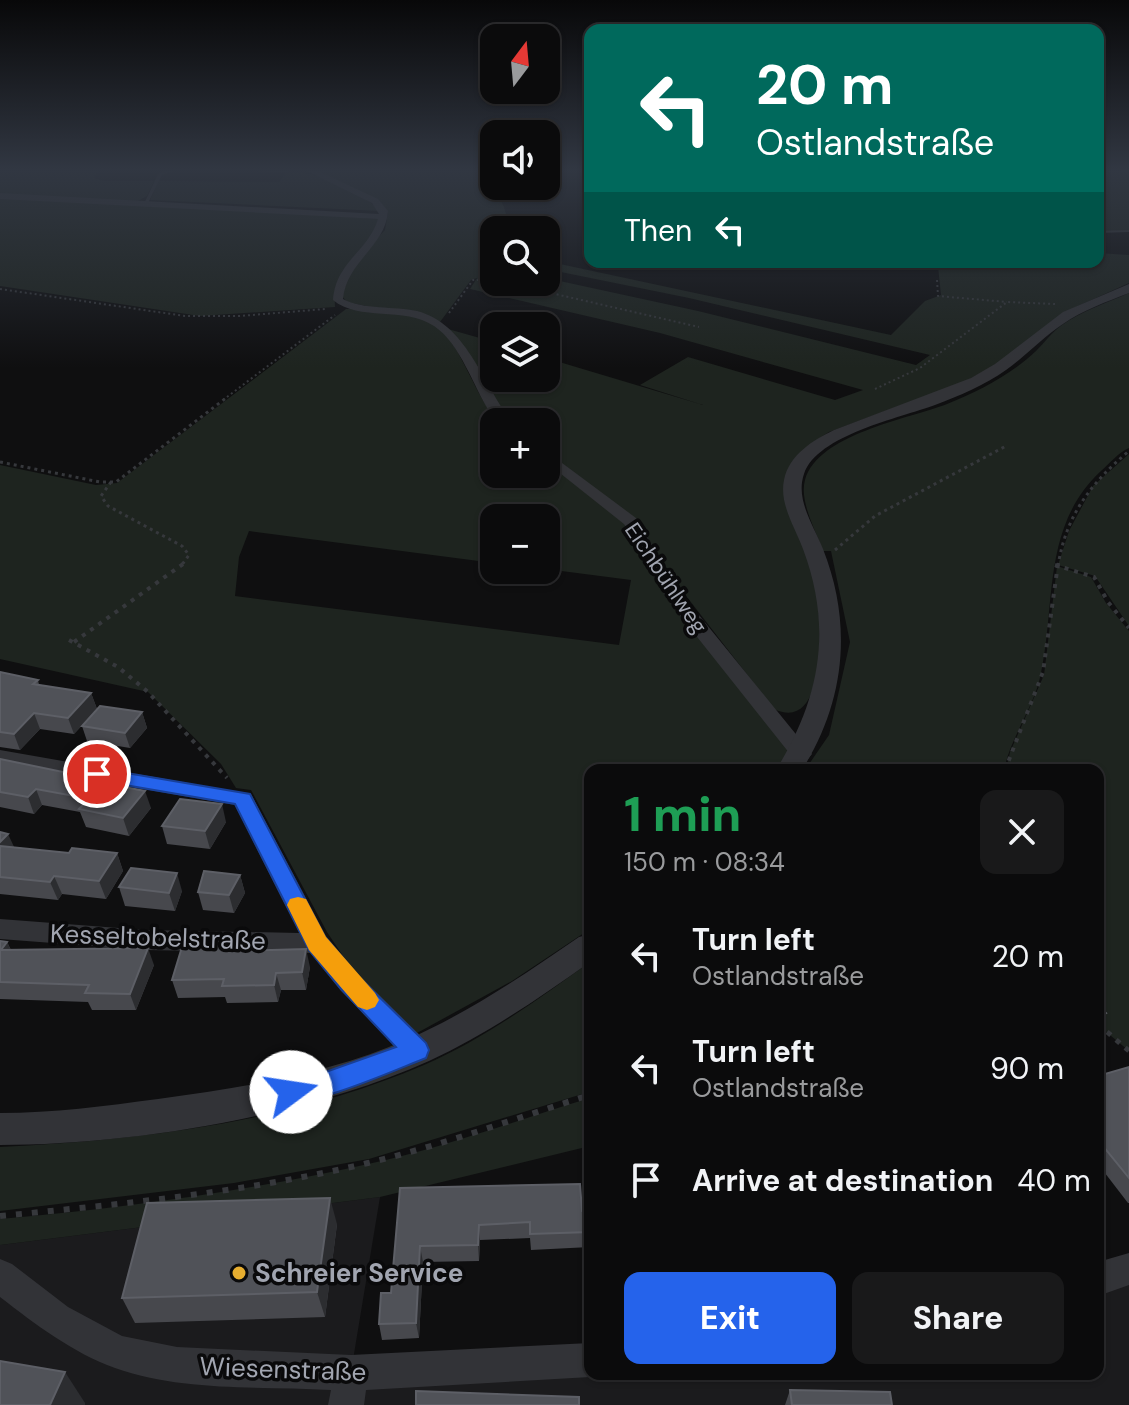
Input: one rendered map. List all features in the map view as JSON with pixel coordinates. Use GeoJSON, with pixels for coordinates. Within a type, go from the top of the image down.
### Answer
{"type":"FeatureCollection","features":[{"type":"Feature","properties":{"kind":"street"},"geometry":{"type":"LineString","coordinates":[[376,237],[342,276],[338,300],[347,305],[410,314],[440,324],[491,408]]}},
{"type":"Feature","properties":{"kind":"street"},"geometry":{"type":"LineString","coordinates":[[795,762],[815,728],[832,663],[826,591],[792,493],[797,469],[832,437],[952,393],[993,372],[1068,315],[1129,288]]}},
{"type":"Feature","properties":{"kind":"street","name":"Eichbühlweg"},"geometry":{"type":"LineString","coordinates":[[560,466],[630,521],[673,595],[795,762]]}},
{"type":"Feature","properties":{"kind":"street"},"geometry":{"type":"LineString","coordinates":[[0,757],[243,799],[317,943],[350,983],[417,1050]]}},
{"type":"Feature","properties":{"kind":"street","name":"Kesseltobelstraße"},"geometry":{"type":"LineString","coordinates":[[0,929],[145,940],[317,943]]}},
{"type":"Feature","properties":{"kind":"street"},"geometry":{"type":"LineString","coordinates":[[0,1129],[39,1130],[210,1108],[320,1086],[417,1050],[522,992],[584,950]]}},
{"type":"Feature","properties":{"kind":"street"},"geometry":{"type":"LineString","coordinates":[[1104,1277],[1129,1269]]}},
{"type":"Feature","properties":{"kind":"street","name":"Wiesenstraße"},"geometry":{"type":"LineString","coordinates":[[0,1276],[56,1319],[118,1352],[177,1365],[348,1389],[584,1361]]}},
{"type":"Feature","properties":{"kind":"path"},"geometry":{"type":"LineString","coordinates":[[936,268],[938,296],[1089,306]]}},
{"type":"Feature","properties":{"kind":"path"},"geometry":{"type":"LineString","coordinates":[[440,324],[473,280],[480,280]]}},
{"type":"Feature","properties":{"kind":"path"},"geometry":{"type":"LineString","coordinates":[[0,289],[197,317],[240,316],[347,305]]}},
{"type":"Feature","properties":{"kind":"path"},"geometry":{"type":"LineString","coordinates":[[560,295],[699,327]]}},
{"type":"Feature","properties":{"kind":"path"},"geometry":{"type":"LineString","coordinates":[[875,389],[920,368],[1007,302]]}},
{"type":"Feature","properties":{"kind":"path"},"geometry":{"type":"LineString","coordinates":[[243,799],[217,764],[148,692],[118,667],[72,641],[181,566],[189,555],[182,546],[108,506],[101,496],[111,482],[132,472],[347,305]]}},
{"type":"Feature","properties":{"kind":"path"},"geometry":{"type":"LineString","coordinates":[[818,565],[875,516],[1006,446]]}},
{"type":"Feature","properties":{"kind":"path"},"geometry":{"type":"LineString","coordinates":[[1006,764],[1009,751],[1043,675],[1055,565],[1066,530],[1089,485],[1129,451]]}},
{"type":"Feature","properties":{"kind":"path"},"geometry":{"type":"LineString","coordinates":[[0,462],[111,482]]}},
{"type":"Feature","properties":{"kind":"path"},"geometry":{"type":"LineString","coordinates":[[1055,565],[1094,577],[1108,602],[1129,628]]}},
{"type":"Feature","properties":{"kind":"path"},"geometry":{"type":"LineString","coordinates":[[1104,1029],[1129,1051]]}},
{"type":"Feature","properties":{"kind":"path"},"geometry":{"type":"LineString","coordinates":[[0,1216],[91,1208],[233,1188],[368,1163],[584,1097]]}},
{"type":"Feature","properties":{"kind":"shaded area"},"geometry":{"type":"Polygon","coordinates":[[[0,237],[374,237],[341,275],[335,307],[200,316],[0,286],[0,237]]]}},
{"type":"Feature","properties":{"kind":"shaded area"},"geometry":{"type":"Polygon","coordinates":[[[379,237],[480,237],[480,291],[470,289],[477,278],[471,280],[440,322],[347,302],[341,295],[355,261],[379,237]]]}},
{"type":"Feature","properties":{"kind":"shaded area"},"geometry":{"type":"Polygon","coordinates":[[[1104,253],[1129,255],[1129,283],[1076,307],[992,367],[964,382],[829,432],[812,444],[792,466],[784,483],[784,493],[816,588],[819,646],[813,690],[804,705],[792,712],[774,709],[676,583],[634,519],[560,462],[560,408],[502,408],[491,392],[560,392],[560,362],[703,405],[640,385],[688,357],[835,400],[863,390],[660,333],[500,296],[560,296],[560,281],[698,311],[916,365],[930,355],[689,298],[560,272],[560,264],[891,335],[925,301],[941,295],[938,268],[1104,268],[1104,253]]]}},
{"type":"Feature","properties":{"kind":"shaded area"},"geometry":{"type":"Polygon","coordinates":[[[1129,293],[1129,448],[1101,471],[1082,493],[1069,516],[1054,566],[1038,685],[1005,764],[809,764],[829,735],[850,642],[831,551],[823,551],[804,497],[805,480],[813,464],[827,451],[866,430],[947,404],[982,388],[1027,359],[1062,325],[1129,293]]]}},
{"type":"Feature","properties":{"kind":"shaded area"},"geometry":{"type":"Polygon","coordinates":[[[346,309],[394,312],[419,318],[438,327],[447,336],[488,408],[480,408],[480,488],[560,488],[560,472],[623,521],[664,591],[792,752],[783,764],[584,764],[584,933],[512,981],[417,1033],[357,977],[327,932],[251,790],[236,788],[221,764],[148,692],[0,659],[0,465],[96,485],[117,483],[346,309]],[[480,504],[480,561],[249,531],[239,557],[235,596],[619,645],[631,580],[560,571],[560,504],[480,504]]]}},
{"type":"Feature","properties":{"kind":"shaded area"},"geometry":{"type":"Polygon","coordinates":[[[448,329],[480,338],[480,376],[448,329]]]}},
{"type":"Feature","properties":{"kind":"shaded area"},"geometry":{"type":"Polygon","coordinates":[[[1129,454],[1129,626],[1095,576],[1058,565],[1069,531],[1093,486],[1129,454]]]}},
{"type":"Feature","properties":{"kind":"shaded area"},"geometry":{"type":"Polygon","coordinates":[[[1057,566],[1091,577],[1106,603],[1129,631],[1129,1051],[1104,1030],[1104,764],[1007,764],[1044,675],[1057,566]]]}},
{"type":"Feature","properties":{"kind":"shaded area"},"geometry":{"type":"Polygon","coordinates":[[[584,966],[584,1094],[369,1159],[234,1183],[0,1211],[0,1147],[162,1133],[216,1125],[322,1101],[424,1065],[510,1018],[584,966]]]}},
{"type":"Feature","properties":{"kind":"shaded area"},"geometry":{"type":"Polygon","coordinates":[[[584,1100],[584,1147],[380,1197],[0,1245],[0,1219],[185,1198],[323,1174],[480,1133],[584,1100]]]}},
{"type":"Feature","properties":{"kind":"shaded area"},"geometry":{"type":"Polygon","coordinates":[[[380,1197],[351,1372],[584,1373],[584,1380],[1104,1380],[1104,1277],[1129,1269],[1129,1405],[0,1405],[0,1245],[380,1197]]]}},
{"type":"Feature","properties":{"kind":"building"},"geometry":{"type":"Polygon","coordinates":[[[0,672],[38,680],[33,684],[91,693],[68,718],[34,713],[14,734],[0,732],[0,672]]]}},
{"type":"Feature","properties":{"kind":"building"},"geometry":{"type":"Polygon","coordinates":[[[100,706],[142,712],[125,733],[82,726],[100,706]]]}},
{"type":"Feature","properties":{"kind":"building"},"geometry":{"type":"Polygon","coordinates":[[[0,759],[102,780],[85,798],[36,789],[28,797],[0,792],[0,759]]]}},
{"type":"Feature","properties":{"kind":"building"},"geometry":{"type":"Polygon","coordinates":[[[103,783],[145,791],[123,818],[79,809],[103,783]]]}},
{"type":"Feature","properties":{"kind":"building"},"geometry":{"type":"Polygon","coordinates":[[[180,799],[222,804],[205,831],[162,826],[180,799]]]}},
{"type":"Feature","properties":{"kind":"building"},"geometry":{"type":"Polygon","coordinates":[[[0,846],[69,853],[72,848],[117,853],[99,881],[54,876],[50,882],[0,877],[0,846]]]}},
{"type":"Feature","properties":{"kind":"building"},"geometry":{"type":"Polygon","coordinates":[[[131,868],[177,873],[169,893],[119,887],[131,868]]]}},
{"type":"Feature","properties":{"kind":"building"},"geometry":{"type":"Polygon","coordinates":[[[204,871],[240,875],[229,895],[198,892],[204,871]]]}},
{"type":"Feature","properties":{"kind":"building"},"geometry":{"type":"Polygon","coordinates":[[[0,941],[7,942],[1,950],[148,948],[130,994],[85,993],[89,985],[0,982],[0,941]]]}},
{"type":"Feature","properties":{"kind":"building"},"geometry":{"type":"Polygon","coordinates":[[[232,946],[231,951],[306,949],[302,972],[276,973],[274,985],[222,986],[224,979],[172,980],[182,947],[232,946]]]}},
{"type":"Feature","properties":{"kind":"building"},"geometry":{"type":"Polygon","coordinates":[[[1129,1067],[1129,1178],[1104,1147],[1104,1074],[1129,1067]]]}},
{"type":"Feature","properties":{"kind":"building"},"geometry":{"type":"Polygon","coordinates":[[[580,1184],[584,1232],[530,1234],[530,1222],[479,1225],[478,1245],[420,1246],[416,1323],[379,1324],[381,1293],[391,1293],[400,1188],[580,1184]]]}},
{"type":"Feature","properties":{"kind":"building","name":"Schreier Service"},"geometry":{"type":"Polygon","coordinates":[[[330,1198],[317,1292],[122,1298],[147,1203],[330,1198]]]}},
{"type":"Feature","properties":{"kind":"building"},"geometry":{"type":"Polygon","coordinates":[[[0,1361],[65,1372],[50,1405],[0,1405],[0,1361]]]}},
{"type":"Feature","properties":{"kind":"building"},"geometry":{"type":"Polygon","coordinates":[[[790,1390],[890,1392],[892,1405],[792,1405],[790,1390]]]}},
{"type":"Feature","properties":{"kind":"building"},"geometry":{"type":"Polygon","coordinates":[[[416,1391],[579,1397],[579,1405],[416,1405],[416,1391]]]}},
{"type":"Feature","properties":{"kind":"slow traffic"},"geometry":{"type":"LineString","coordinates":[[298,905],[317,943],[367,1000]]}},
{"type":"Feature","properties":{"kind":"place","name":"Schreier Service"},"geometry":{"type":"Point","coordinates":[239,1273]}},
{"type":"Feature","properties":{"kind":"route"},"geometry":{"type":"LineString","coordinates":[[97,774],[243,799],[317,943],[350,983],[417,1050],[320,1086],[291,1092]]}}]}
